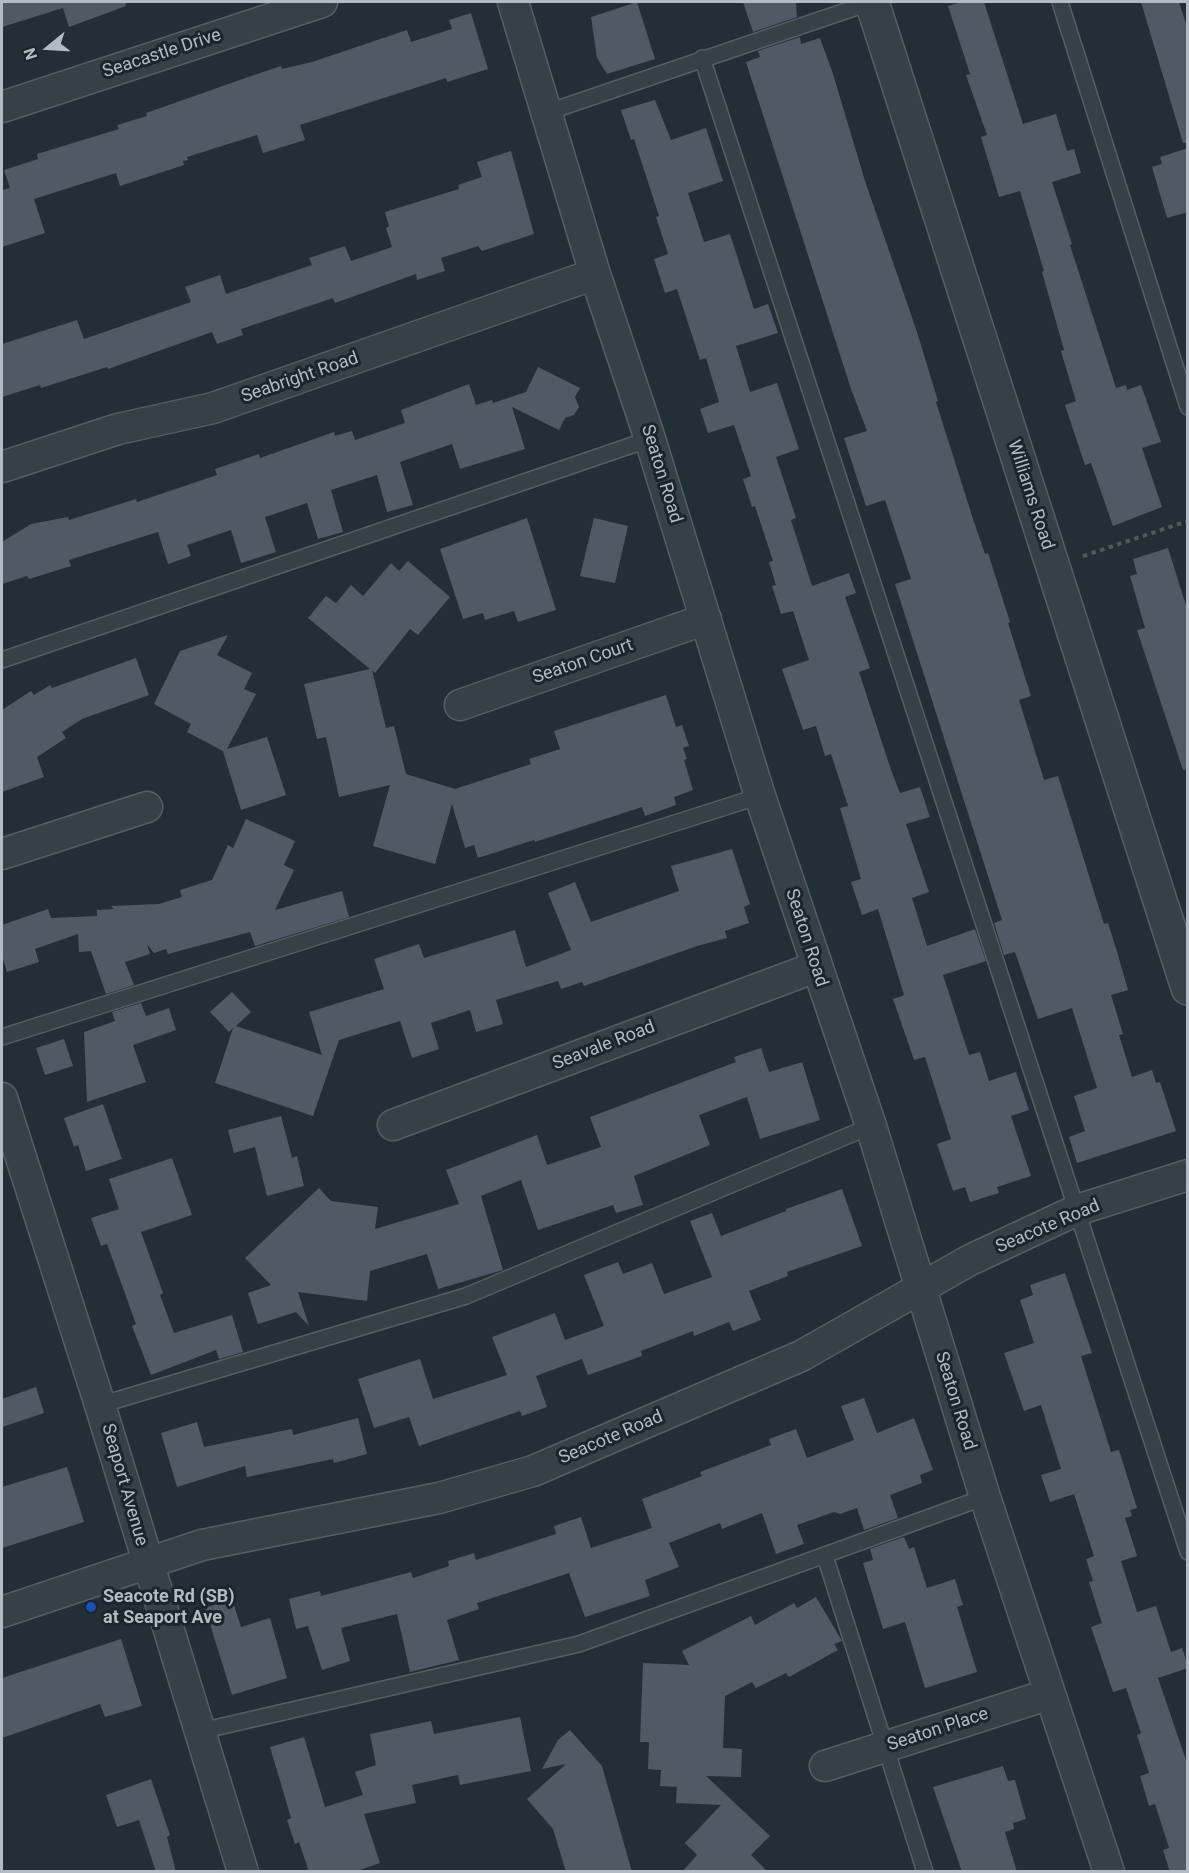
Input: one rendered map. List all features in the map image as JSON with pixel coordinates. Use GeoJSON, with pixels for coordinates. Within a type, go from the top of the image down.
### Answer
{"type":"FeatureCollection","features":[{"type":"Feature","properties":{"kind":"street","name":"Seacastle Drive"},"geometry":{"type":"LineString","coordinates":[[2,107],[322,2]]}},
{"type":"Feature","properties":{"kind":"street","name":"Seaton Road"},"geometry":{"type":"LineString","coordinates":[[513,2],[595,274],[650,439],[760,796],[871,1126],[985,1497],[1109,1872]]}},
{"type":"Feature","properties":{"kind":"street","name":"Williams Road"},"geometry":{"type":"LineString","coordinates":[[872,2],[1188,988]]}},
{"type":"Feature","properties":{"kind":"street","name":"Seabright Road"},"geometry":{"type":"LineString","coordinates":[[2,467],[118,429],[213,408],[595,274]]}},
{"type":"Feature","properties":{"kind":"street","name":"Seaton Court"},"geometry":{"type":"LineString","coordinates":[[460,705],[706,619]]}},
{"type":"Feature","properties":{"kind":"street"},"geometry":{"type":"LineString","coordinates":[[2,854],[147,807]]}},
{"type":"Feature","properties":{"kind":"street","name":"Seavale Road"},"geometry":{"type":"LineString","coordinates":[[393,1125],[816,967]]}},
{"type":"Feature","properties":{"kind":"street","name":"Seaport Avenue"},"geometry":{"type":"LineString","coordinates":[[2,1098],[100,1405],[243,1872]]}},
{"type":"Feature","properties":{"kind":"street","name":"Seacote Road"},"geometry":{"type":"LineString","coordinates":[[2,1612],[202,1545],[439,1498],[533,1471],[801,1356],[970,1260],[1077,1210],[1188,1175]]}},
{"type":"Feature","properties":{"kind":"street","name":"Seaton Place"},"geometry":{"type":"LineString","coordinates":[[825,1766],[1050,1694]]}},
{"type":"Feature","properties":{"kind":"lane"},"geometry":{"type":"LineString","coordinates":[[548,112],[872,2]]}},
{"type":"Feature","properties":{"kind":"lane"},"geometry":{"type":"LineString","coordinates":[[1060,2],[1188,407]]}},
{"type":"Feature","properties":{"kind":"lane"},"geometry":{"type":"LineString","coordinates":[[702,58],[1188,1552]]}},
{"type":"Feature","properties":{"kind":"lane"},"geometry":{"type":"LineString","coordinates":[[2,660],[650,439]]}},
{"type":"Feature","properties":{"kind":"lane"},"geometry":{"type":"LineString","coordinates":[[2,1037],[361,925],[760,796]]}},
{"type":"Feature","properties":{"kind":"lane"},"geometry":{"type":"LineString","coordinates":[[100,1405],[466,1296],[871,1126]]}},
{"type":"Feature","properties":{"kind":"lane"},"geometry":{"type":"LineString","coordinates":[[201,1731],[579,1644],[985,1497]]}},
{"type":"Feature","properties":{"kind":"lane"},"geometry":{"type":"LineString","coordinates":[[825,1556],[925,1872]]}},
{"type":"Feature","properties":{"kind":"path"},"geometry":{"type":"LineString","coordinates":[[1083,556],[1188,521]]}},
{"type":"Feature","properties":{"kind":"building"},"geometry":{"type":"Polygon","coordinates":[[[2,2],[125,2],[126,6],[69,27],[63,8],[2,27],[2,2]]]}},
{"type":"Feature","properties":{"kind":"building"},"geometry":{"type":"Polygon","coordinates":[[[637,2],[655,59],[607,74],[597,58],[591,17],[637,2]]]}},
{"type":"Feature","properties":{"kind":"building"},"geometry":{"type":"Polygon","coordinates":[[[743,2],[796,2],[797,17],[753,32],[743,2]]]}},
{"type":"Feature","properties":{"kind":"building"},"geometry":{"type":"Polygon","coordinates":[[[962,2],[984,2],[1023,124],[1056,114],[1067,151],[1074,149],[1081,173],[1052,182],[1072,244],[1070,245],[1116,388],[1126,385],[1127,390],[1141,385],[1161,442],[1142,448],[1162,507],[1113,526],[1091,463],[1085,465],[1065,405],[1076,401],[1061,351],[1064,350],[1042,272],[1044,271],[1020,191],[999,197],[981,137],[987,135],[966,75],[970,74],[948,6],[962,2]]]}},
{"type":"Feature","properties":{"kind":"building"},"geometry":{"type":"Polygon","coordinates":[[[1141,2],[1179,2],[1188,30],[1188,143],[1183,143],[1141,2]]]}},
{"type":"Feature","properties":{"kind":"building"},"geometry":{"type":"Polygon","coordinates":[[[471,13],[488,69],[447,82],[446,78],[300,125],[305,140],[263,153],[257,135],[187,157],[188,160],[183,161],[184,165],[120,186],[116,173],[34,199],[45,233],[2,247],[2,190],[10,188],[4,170],[38,159],[37,154],[119,129],[117,125],[147,116],[146,113],[254,75],[281,66],[282,69],[312,62],[407,30],[411,42],[452,29],[449,20],[471,13]]]}},
{"type":"Feature","properties":{"kind":"building"},"geometry":{"type":"Polygon","coordinates":[[[800,37],[801,44],[820,38],[833,74],[865,181],[917,332],[938,401],[936,402],[973,519],[985,554],[988,553],[1010,622],[1008,623],[1031,696],[1019,700],[1044,780],[1058,776],[1104,924],[1108,923],[1128,990],[1111,995],[1123,1034],[1119,1035],[1132,1077],[1152,1070],[1156,1083],[1160,1082],[1176,1131],[1077,1163],[1069,1137],[1085,1131],[1074,1096],[1097,1088],[1072,1008],[1038,1019],[1015,952],[1004,955],[994,923],[1002,920],[895,584],[911,579],[885,500],[866,506],[844,438],[867,431],[851,389],[746,62],[760,57],[758,51],[800,37]]]}},
{"type":"Feature","properties":{"kind":"building"},"geometry":{"type":"Polygon","coordinates":[[[655,100],[671,140],[706,128],[723,181],[688,193],[704,242],[730,234],[754,309],[768,304],[778,333],[736,346],[750,392],[777,383],[799,449],[776,457],[796,518],[791,520],[812,586],[849,573],[856,593],[845,597],[870,668],[859,672],[891,770],[900,793],[920,787],[930,817],[906,824],[929,892],[912,898],[927,946],[975,929],[986,961],[943,975],[969,1055],[980,1052],[989,1081],[1016,1072],[1029,1110],[1011,1116],[1031,1176],[997,1187],[999,1193],[970,1202],[965,1187],[953,1191],[937,1144],[951,1139],[925,1057],[914,1060],[893,999],[904,995],[878,909],[862,915],[851,882],[861,879],[840,808],[848,806],[831,754],[825,756],[816,726],[803,730],[782,669],[809,660],[793,611],[781,614],[772,586],[776,585],[769,562],[773,561],[755,506],[752,507],[743,479],[751,476],[734,425],[708,433],[700,409],[719,402],[706,358],[700,360],[677,289],[665,293],[654,259],[668,254],[656,217],[659,216],[634,139],[631,140],[621,110],[655,100]]]}},
{"type":"Feature","properties":{"kind":"building"},"geometry":{"type":"Polygon","coordinates":[[[1188,148],[1188,212],[1167,218],[1152,167],[1162,164],[1160,157],[1188,148]]]}},
{"type":"Feature","properties":{"kind":"building"},"geometry":{"type":"Polygon","coordinates":[[[511,151],[534,234],[482,251],[478,246],[441,258],[445,271],[417,280],[416,274],[335,303],[333,298],[241,329],[243,335],[217,344],[212,332],[108,369],[107,367],[41,388],[40,385],[2,397],[2,344],[77,320],[84,339],[191,302],[185,287],[220,275],[226,294],[312,265],[309,258],[345,246],[351,261],[392,247],[386,228],[389,226],[385,212],[459,189],[458,185],[482,177],[477,162],[511,151]]]}},
{"type":"Feature","properties":{"kind":"building"},"geometry":{"type":"Polygon","coordinates":[[[538,367],[580,388],[575,397],[579,407],[574,415],[565,418],[559,430],[512,407],[525,449],[460,469],[452,444],[400,462],[413,505],[387,512],[377,475],[331,490],[343,532],[318,539],[307,503],[265,517],[276,552],[241,563],[231,530],[187,545],[191,556],[168,564],[158,532],[69,560],[71,566],[29,579],[27,576],[2,584],[2,542],[31,524],[68,517],[69,520],[136,499],[137,502],[217,475],[215,469],[259,454],[260,458],[334,432],[335,436],[352,431],[355,440],[405,423],[401,410],[469,384],[476,405],[492,400],[493,403],[526,392],[538,367]]]}},
{"type":"Feature","properties":{"kind":"building"},"geometry":{"type":"Polygon","coordinates":[[[527,518],[556,610],[518,622],[514,611],[485,620],[483,613],[463,619],[440,549],[527,518]]]}},
{"type":"Feature","properties":{"kind":"building"},"geometry":{"type":"Polygon","coordinates":[[[594,518],[628,526],[615,583],[580,576],[594,518]]]}},
{"type":"Feature","properties":{"kind":"building"},"geometry":{"type":"Polygon","coordinates":[[[1168,548],[1188,612],[1188,769],[1183,770],[1137,630],[1145,628],[1130,576],[1137,574],[1133,559],[1168,548]]]}},
{"type":"Feature","properties":{"kind":"building"},"geometry":{"type":"Polygon","coordinates":[[[408,561],[450,597],[418,635],[410,629],[375,673],[372,670],[386,728],[394,726],[406,774],[455,789],[531,764],[529,759],[560,749],[554,731],[666,695],[676,727],[682,725],[689,746],[683,748],[687,759],[684,760],[693,790],[674,797],[676,805],[645,816],[642,807],[478,858],[474,845],[465,848],[452,804],[435,864],[373,846],[390,785],[339,797],[326,737],[317,739],[304,684],[370,669],[308,618],[326,596],[336,603],[351,585],[363,596],[391,563],[399,571],[408,561]]]}},
{"type":"Feature","properties":{"kind":"building"},"geometry":{"type":"Polygon","coordinates":[[[228,635],[217,655],[252,673],[244,689],[256,694],[227,749],[267,737],[286,795],[241,810],[223,751],[187,732],[191,724],[154,704],[180,651],[228,635]]]}},
{"type":"Feature","properties":{"kind":"building"},"geometry":{"type":"Polygon","coordinates":[[[136,658],[149,695],[82,719],[62,732],[66,738],[37,757],[44,777],[2,792],[2,710],[31,691],[34,695],[50,685],[52,688],[136,658]]]}},
{"type":"Feature","properties":{"kind":"building"},"geometry":{"type":"Polygon","coordinates":[[[246,819],[295,841],[284,865],[294,870],[275,910],[342,891],[349,917],[255,946],[250,932],[168,954],[166,949],[154,953],[147,944],[150,954],[125,962],[134,985],[106,994],[91,951],[79,952],[78,934],[35,949],[39,962],[7,972],[2,956],[2,925],[48,909],[51,918],[97,916],[97,910],[114,909],[111,906],[159,904],[182,897],[180,890],[212,880],[228,845],[233,848],[246,819]]]}},
{"type":"Feature","properties":{"kind":"building"},"geometry":{"type":"Polygon","coordinates":[[[732,849],[750,904],[744,907],[749,923],[725,931],[727,938],[697,946],[584,986],[582,982],[561,989],[558,981],[496,1000],[503,1024],[476,1032],[470,1010],[431,1023],[439,1049],[412,1058],[400,1021],[339,1040],[313,1116],[215,1083],[233,1028],[229,1032],[210,1012],[232,992],[251,1012],[236,1026],[322,1055],[309,1012],[384,989],[374,959],[419,944],[424,958],[515,930],[526,967],[571,950],[548,893],[575,882],[591,922],[679,891],[671,866],[732,849]]]}},
{"type":"Feature","properties":{"kind":"building"},"geometry":{"type":"Polygon","coordinates":[[[141,1003],[146,1016],[169,1008],[176,1030],[133,1045],[146,1082],[87,1102],[84,1032],[115,1021],[112,1012],[141,1003]]]}},
{"type":"Feature","properties":{"kind":"building"},"geometry":{"type":"Polygon","coordinates":[[[64,1039],[73,1066],[45,1075],[36,1048],[64,1039]]]}},
{"type":"Feature","properties":{"kind":"building"},"geometry":{"type":"Polygon","coordinates":[[[761,1048],[769,1072],[802,1062],[820,1120],[760,1139],[747,1097],[699,1115],[710,1145],[634,1176],[643,1205],[616,1213],[613,1205],[538,1230],[521,1180],[481,1196],[503,1270],[438,1289],[427,1254],[370,1271],[367,1301],[298,1292],[309,1326],[296,1312],[258,1324],[248,1293],[271,1285],[245,1258],[319,1188],[331,1201],[378,1207],[375,1229],[459,1204],[446,1170],[537,1135],[547,1165],[601,1147],[590,1117],[736,1062],[734,1057],[761,1048]]]}},
{"type":"Feature","properties":{"kind":"building"},"geometry":{"type":"Polygon","coordinates":[[[103,1104],[122,1159],[86,1171],[78,1145],[74,1147],[64,1118],[103,1104]]]}},
{"type":"Feature","properties":{"kind":"building"},"geometry":{"type":"Polygon","coordinates":[[[281,1116],[292,1158],[297,1156],[304,1186],[267,1196],[255,1147],[234,1153],[228,1130],[281,1116]]]}},
{"type":"Feature","properties":{"kind":"building"},"geometry":{"type":"Polygon","coordinates":[[[172,1158],[192,1215],[141,1232],[163,1293],[160,1295],[174,1333],[232,1315],[243,1352],[219,1359],[216,1350],[151,1375],[132,1326],[136,1324],[107,1244],[101,1246],[91,1218],[119,1209],[109,1179],[172,1158]]]}},
{"type":"Feature","properties":{"kind":"building"},"geometry":{"type":"Polygon","coordinates":[[[842,1189],[862,1246],[787,1272],[788,1276],[749,1291],[761,1320],[733,1331],[729,1322],[694,1336],[693,1331],[641,1351],[642,1356],[588,1375],[582,1359],[536,1376],[547,1407],[522,1416],[520,1411],[419,1446],[409,1417],[374,1428],[358,1379],[420,1359],[433,1399],[507,1375],[492,1337],[555,1313],[565,1340],[604,1326],[584,1275],[618,1262],[623,1274],[652,1263],[664,1294],[712,1277],[690,1221],[712,1213],[721,1236],[842,1189]]]}},
{"type":"Feature","properties":{"kind":"building"},"geometry":{"type":"Polygon","coordinates":[[[1065,1273],[1092,1353],[1081,1356],[1111,1452],[1119,1450],[1137,1508],[1130,1510],[1132,1516],[1125,1518],[1137,1556],[1121,1561],[1137,1612],[1156,1606],[1171,1652],[1182,1648],[1188,1666],[1188,1668],[1158,1678],[1188,1766],[1188,1872],[1170,1872],[1163,1850],[1169,1848],[1155,1804],[1149,1806],[1140,1776],[1149,1773],[1137,1735],[1141,1733],[1126,1688],[1113,1692],[1091,1627],[1102,1623],[1089,1582],[1093,1581],[1086,1559],[1094,1556],[1074,1494],[1050,1502],[1041,1475],[1061,1469],[1041,1405],[1024,1411],[1004,1353],[1034,1343],[1020,1300],[1033,1295],[1030,1285],[1065,1273]]]}},
{"type":"Feature","properties":{"kind":"building"},"geometry":{"type":"Polygon","coordinates":[[[36,1387],[44,1413],[2,1427],[2,1399],[36,1387]]]}},
{"type":"Feature","properties":{"kind":"building"},"geometry":{"type":"Polygon","coordinates":[[[864,1398],[877,1433],[914,1418],[933,1470],[920,1475],[922,1483],[890,1495],[898,1518],[864,1530],[857,1508],[840,1514],[834,1512],[797,1525],[804,1544],[776,1554],[762,1513],[722,1529],[720,1523],[669,1543],[679,1567],[645,1580],[650,1596],[585,1617],[569,1573],[477,1603],[479,1609],[447,1620],[459,1660],[410,1672],[397,1614],[341,1628],[350,1661],[322,1670],[308,1626],[296,1629],[289,1599],[320,1591],[321,1596],[411,1572],[413,1578],[449,1566],[448,1561],[474,1553],[476,1560],[556,1534],[554,1526],[581,1517],[591,1548],[652,1528],[642,1499],[702,1476],[700,1472],[771,1445],[769,1439],[796,1429],[807,1458],[854,1440],[841,1406],[864,1398]]]}},
{"type":"Feature","properties":{"kind":"building"},"geometry":{"type":"Polygon","coordinates":[[[358,1418],[367,1454],[334,1463],[333,1459],[247,1477],[245,1466],[177,1487],[161,1433],[197,1422],[204,1447],[292,1429],[293,1435],[358,1418]]]}},
{"type":"Feature","properties":{"kind":"building"},"geometry":{"type":"Polygon","coordinates":[[[67,1467],[84,1522],[2,1548],[2,1487],[67,1467]]]}},
{"type":"Feature","properties":{"kind":"building"},"geometry":{"type":"Polygon","coordinates":[[[904,1537],[909,1549],[914,1547],[927,1588],[955,1579],[963,1605],[957,1607],[977,1672],[925,1688],[905,1622],[883,1629],[863,1563],[873,1560],[870,1549],[904,1537]]]}},
{"type":"Feature","properties":{"kind":"building"},"geometry":{"type":"Polygon","coordinates":[[[816,1597],[842,1641],[834,1644],[838,1650],[789,1677],[786,1673],[756,1688],[752,1682],[725,1696],[723,1748],[742,1749],[741,1777],[706,1776],[770,1836],[751,1855],[768,1872],[682,1872],[697,1855],[685,1843],[721,1805],[676,1803],[677,1787],[660,1786],[661,1770],[648,1769],[649,1742],[640,1742],[643,1663],[689,1665],[682,1651],[751,1616],[755,1625],[794,1603],[797,1608],[816,1597]]]}},
{"type":"Feature","properties":{"kind":"building"},"geometry":{"type":"Polygon","coordinates":[[[232,1599],[241,1627],[270,1618],[287,1678],[232,1695],[205,1608],[232,1599]]]}},
{"type":"Feature","properties":{"kind":"building"},"geometry":{"type":"Polygon","coordinates":[[[121,1639],[142,1706],[105,1717],[100,1704],[2,1738],[2,1678],[121,1639]]]}},
{"type":"Feature","properties":{"kind":"building"},"geometry":{"type":"Polygon","coordinates":[[[520,1717],[531,1771],[460,1785],[458,1775],[412,1785],[416,1803],[364,1814],[380,1863],[354,1872],[309,1872],[299,1842],[295,1844],[287,1820],[291,1818],[270,1747],[304,1737],[325,1807],[363,1795],[355,1772],[376,1765],[370,1734],[431,1721],[434,1734],[520,1717]]]}},
{"type":"Feature","properties":{"kind":"building"},"geometry":{"type":"Polygon","coordinates":[[[570,1730],[602,1766],[632,1872],[566,1872],[553,1829],[527,1799],[566,1764],[542,1769],[558,1740],[570,1730]]]}},
{"type":"Feature","properties":{"kind":"building"},"geometry":{"type":"Polygon","coordinates":[[[1003,1766],[1008,1781],[1015,1780],[1026,1819],[1013,1823],[1014,1829],[1005,1832],[1017,1872],[962,1872],[933,1787],[1003,1766]]]}},
{"type":"Feature","properties":{"kind":"building"},"geometry":{"type":"Polygon","coordinates":[[[151,1779],[170,1835],[167,1837],[176,1872],[156,1872],[139,1820],[117,1827],[106,1795],[151,1779]]]}},
{"type":"Feature","properties":{"kind":"place","name":"Seacote Rd (SB) at Seaport Ave"},"geometry":{"type":"Point","coordinates":[91,1607]}}]}
